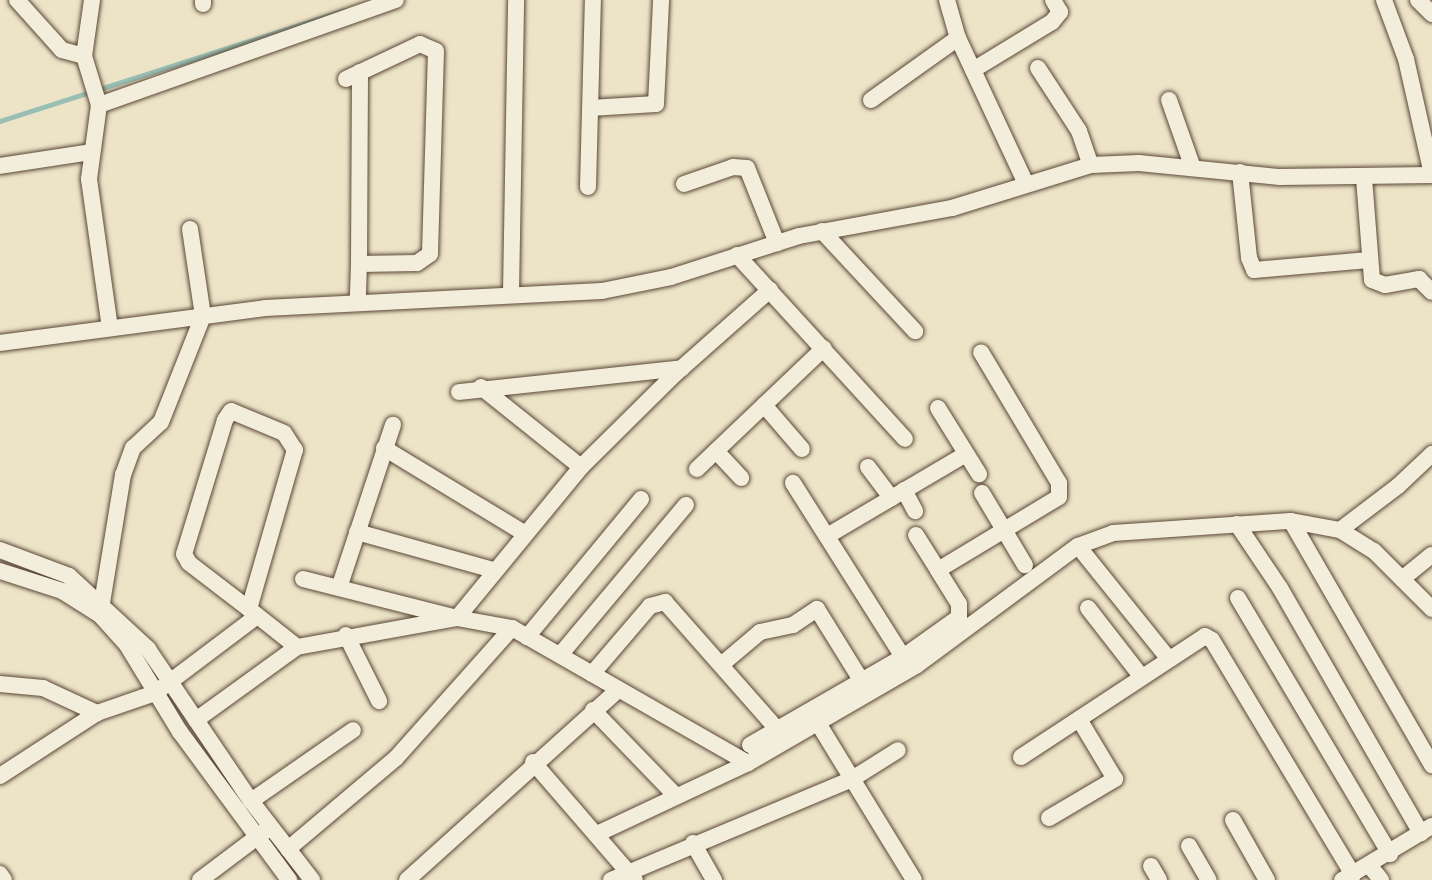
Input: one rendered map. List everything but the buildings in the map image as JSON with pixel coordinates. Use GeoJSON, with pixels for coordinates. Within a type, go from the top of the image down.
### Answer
{"type":"FeatureCollection","features":[{"type":"Feature","properties":{"kind":"street"},"geometry":{"type":"LineString","coordinates":[[17,0],[62,50],[85,62]]}},
{"type":"Feature","properties":{"kind":"street"},"geometry":{"type":"LineString","coordinates":[[92,0],[85,62],[98,101],[91,152],[91,201],[110,328]]}},
{"type":"Feature","properties":{"kind":"street"},"geometry":{"type":"LineString","coordinates":[[98,101],[396,0]]}},
{"type":"Feature","properties":{"kind":"street"},"geometry":{"type":"LineString","coordinates":[[511,293],[516,0]]}},
{"type":"Feature","properties":{"kind":"street"},"geometry":{"type":"LineString","coordinates":[[588,187],[593,0]]}},
{"type":"Feature","properties":{"kind":"street"},"geometry":{"type":"LineString","coordinates":[[590,108],[656,104],[661,0]]}},
{"type":"Feature","properties":{"kind":"street"},"geometry":{"type":"LineString","coordinates":[[947,0],[958,38],[1026,184]]}},
{"type":"Feature","properties":{"kind":"street"},"geometry":{"type":"LineString","coordinates":[[972,70],[1052,22],[1060,12],[1053,0]]}},
{"type":"Feature","properties":{"kind":"street"},"geometry":{"type":"LineString","coordinates":[[0,343],[203,316],[358,302],[511,293],[602,291],[671,277],[822,231],[952,208],[1091,165],[1364,178],[1432,174],[1406,59],[1384,0]]}},
{"type":"Feature","properties":{"kind":"street"},"geometry":{"type":"LineString","coordinates":[[1418,0],[1432,14]]}},
{"type":"Feature","properties":{"kind":"street"},"geometry":{"type":"LineString","coordinates":[[871,100],[958,38]]}},
{"type":"Feature","properties":{"kind":"street"},"geometry":{"type":"LineString","coordinates":[[358,302],[353,75],[420,44],[436,51],[430,254],[417,263],[359,264]]}},
{"type":"Feature","properties":{"kind":"street"},"geometry":{"type":"LineString","coordinates":[[1038,68],[1079,131],[1091,165]]}},
{"type":"Feature","properties":{"kind":"street"},"geometry":{"type":"LineString","coordinates":[[1169,100],[1193,168]]}},
{"type":"Feature","properties":{"kind":"street"},"geometry":{"type":"LineString","coordinates":[[0,166],[91,152]]}},
{"type":"Feature","properties":{"kind":"street"},"geometry":{"type":"LineString","coordinates":[[684,184],[733,167],[747,168],[777,243]]}},
{"type":"Feature","properties":{"kind":"street"},"geometry":{"type":"LineString","coordinates":[[1240,172],[1249,258],[1254,270],[1369,260]]}},
{"type":"Feature","properties":{"kind":"street"},"geometry":{"type":"LineString","coordinates":[[1364,178],[1369,272],[1377,284],[1419,279],[1432,292]]}},
{"type":"Feature","properties":{"kind":"street"},"geometry":{"type":"LineString","coordinates":[[101,609],[123,475],[133,448],[162,422],[203,316],[190,229]]}},
{"type":"Feature","properties":{"kind":"street"},"geometry":{"type":"LineString","coordinates":[[822,231],[915,331]]}},
{"type":"Feature","properties":{"kind":"street"},"geometry":{"type":"LineString","coordinates":[[737,256],[905,439]]}},
{"type":"Feature","properties":{"kind":"street"},"geometry":{"type":"LineString","coordinates":[[197,720],[298,647],[346,635],[457,618],[492,570],[581,467],[682,368],[770,290]]}},
{"type":"Feature","properties":{"kind":"street"},"geometry":{"type":"LineString","coordinates":[[697,469],[824,348]]}},
{"type":"Feature","properties":{"kind":"street"},"geometry":{"type":"LineString","coordinates":[[938,570],[1052,505],[1061,490],[981,352]]}},
{"type":"Feature","properties":{"kind":"street"},"geometry":{"type":"LineString","coordinates":[[459,392],[481,387],[682,368]]}},
{"type":"Feature","properties":{"kind":"street"},"geometry":{"type":"LineString","coordinates":[[481,387],[581,467]]}},
{"type":"Feature","properties":{"kind":"street"},"geometry":{"type":"LineString","coordinates":[[764,405],[802,449]]}},
{"type":"Feature","properties":{"kind":"street"},"geometry":{"type":"LineString","coordinates":[[938,408],[979,474]]}},
{"type":"Feature","properties":{"kind":"street"},"geometry":{"type":"LineString","coordinates":[[0,776],[96,713],[155,693],[253,612],[295,450],[284,433],[232,411],[225,420],[184,554],[253,612],[298,647]]}},
{"type":"Feature","properties":{"kind":"street"},"geometry":{"type":"LineString","coordinates":[[339,588],[393,425]]}},
{"type":"Feature","properties":{"kind":"street"},"geometry":{"type":"LineString","coordinates":[[384,448],[524,533]]}},
{"type":"Feature","properties":{"kind":"street"},"geometry":{"type":"LineString","coordinates":[[716,451],[741,478]]}},
{"type":"Feature","properties":{"kind":"street"},"geometry":{"type":"LineString","coordinates":[[827,536],[966,454]]}},
{"type":"Feature","properties":{"kind":"street"},"geometry":{"type":"LineString","coordinates":[[1340,530],[1398,486],[1432,454]]}},
{"type":"Feature","properties":{"kind":"street"},"geometry":{"type":"LineString","coordinates":[[868,467],[915,511]]}},
{"type":"Feature","properties":{"kind":"street"},"geometry":{"type":"LineString","coordinates":[[793,483],[903,657]]}},
{"type":"Feature","properties":{"kind":"street"},"geometry":{"type":"LineString","coordinates":[[982,493],[1025,565]]}},
{"type":"Feature","properties":{"kind":"street"},"geometry":{"type":"LineString","coordinates":[[527,637],[641,499]]}},
{"type":"Feature","properties":{"kind":"street"},"geometry":{"type":"LineString","coordinates":[[559,655],[686,505]]}},
{"type":"Feature","properties":{"kind":"street"},"geometry":{"type":"LineString","coordinates":[[1291,521],[1432,765]]}},
{"type":"Feature","properties":{"kind":"street"},"geometry":{"type":"LineString","coordinates":[[750,745],[917,665],[1078,546],[1104,534],[1291,521],[1340,530],[1358,538],[1432,610]]}},
{"type":"Feature","properties":{"kind":"street"},"geometry":{"type":"LineString","coordinates":[[1021,757],[1205,636],[1212,640],[1347,877],[1427,830],[1280,588],[1237,524]]}},
{"type":"Feature","properties":{"kind":"street"},"geometry":{"type":"LineString","coordinates":[[357,532],[492,570]]}},
{"type":"Feature","properties":{"kind":"street"},"geometry":{"type":"LineString","coordinates":[[597,834],[748,763],[861,680],[903,657],[959,617],[959,604],[916,535]]}},
{"type":"Feature","properties":{"kind":"street"},"geometry":{"type":"LineString","coordinates":[[1078,546],[1168,658]]}},
{"type":"Feature","properties":{"kind":"street"},"geometry":{"type":"LineString","coordinates":[[0,550],[69,576],[101,609],[148,649],[251,801],[312,880]]}},
{"type":"Feature","properties":{"kind":"street"},"geometry":{"type":"LineString","coordinates":[[1402,579],[1432,555]]}},
{"type":"Feature","properties":{"kind":"street"},"geometry":{"type":"LineString","coordinates":[[0,571],[62,591],[101,609],[127,645],[155,693],[289,880]]}},
{"type":"Feature","properties":{"kind":"street"},"geometry":{"type":"LineString","coordinates":[[303,579],[457,618],[512,628],[748,763]]}},
{"type":"Feature","properties":{"kind":"street"},"geometry":{"type":"LineString","coordinates":[[1238,598],[1390,854]]}},
{"type":"Feature","properties":{"kind":"street"},"geometry":{"type":"LineString","coordinates":[[592,674],[658,601],[672,607],[778,730]]}},
{"type":"Feature","properties":{"kind":"street"},"geometry":{"type":"LineString","coordinates":[[1088,608],[1142,676]]}},
{"type":"Feature","properties":{"kind":"street"},"geometry":{"type":"LineString","coordinates":[[721,665],[760,632],[793,625],[817,609],[861,680]]}},
{"type":"Feature","properties":{"kind":"street"},"geometry":{"type":"LineString","coordinates":[[288,849],[396,758],[512,628]]}},
{"type":"Feature","properties":{"kind":"street"},"geometry":{"type":"LineString","coordinates":[[346,635],[379,701]]}},
{"type":"Feature","properties":{"kind":"street"},"geometry":{"type":"LineString","coordinates":[[0,684],[43,688],[96,713]]}},
{"type":"Feature","properties":{"kind":"street"},"geometry":{"type":"LineString","coordinates":[[407,880],[533,762],[619,689]]}},
{"type":"Feature","properties":{"kind":"street"},"geometry":{"type":"LineString","coordinates":[[593,710],[677,796]]}},
{"type":"Feature","properties":{"kind":"street"},"geometry":{"type":"LineString","coordinates":[[814,716],[908,878]]}},
{"type":"Feature","properties":{"kind":"street"},"geometry":{"type":"LineString","coordinates":[[1049,818],[1115,779],[1079,719]]}},
{"type":"Feature","properties":{"kind":"street"},"geometry":{"type":"LineString","coordinates":[[251,801],[353,730]]}},
{"type":"Feature","properties":{"kind":"street"},"geometry":{"type":"LineString","coordinates":[[611,880],[632,875],[693,843],[852,779],[898,750]]}},
{"type":"Feature","properties":{"kind":"street"},"geometry":{"type":"LineString","coordinates":[[533,762],[632,875]]}},
{"type":"Feature","properties":{"kind":"street"},"geometry":{"type":"LineString","coordinates":[[1233,820],[1267,880]]}},
{"type":"Feature","properties":{"kind":"street"},"geometry":{"type":"LineString","coordinates":[[200,880],[271,826]]}},
{"type":"Feature","properties":{"kind":"street"},"geometry":{"type":"LineString","coordinates":[[693,843],[714,880]]}},
{"type":"Feature","properties":{"kind":"street"},"geometry":{"type":"LineString","coordinates":[[1189,846],[1209,880]]}},
{"type":"Feature","properties":{"kind":"street"},"geometry":{"type":"LineString","coordinates":[[1369,865],[1381,880]]}},
{"type":"Feature","properties":{"kind":"street"},"geometry":{"type":"LineString","coordinates":[[0,874],[4,880]]}},
{"type":"Feature","properties":{"kind":"waterway"},"geometry":{"type":"LineString","coordinates":[[0,121],[345,10]]}}]}
